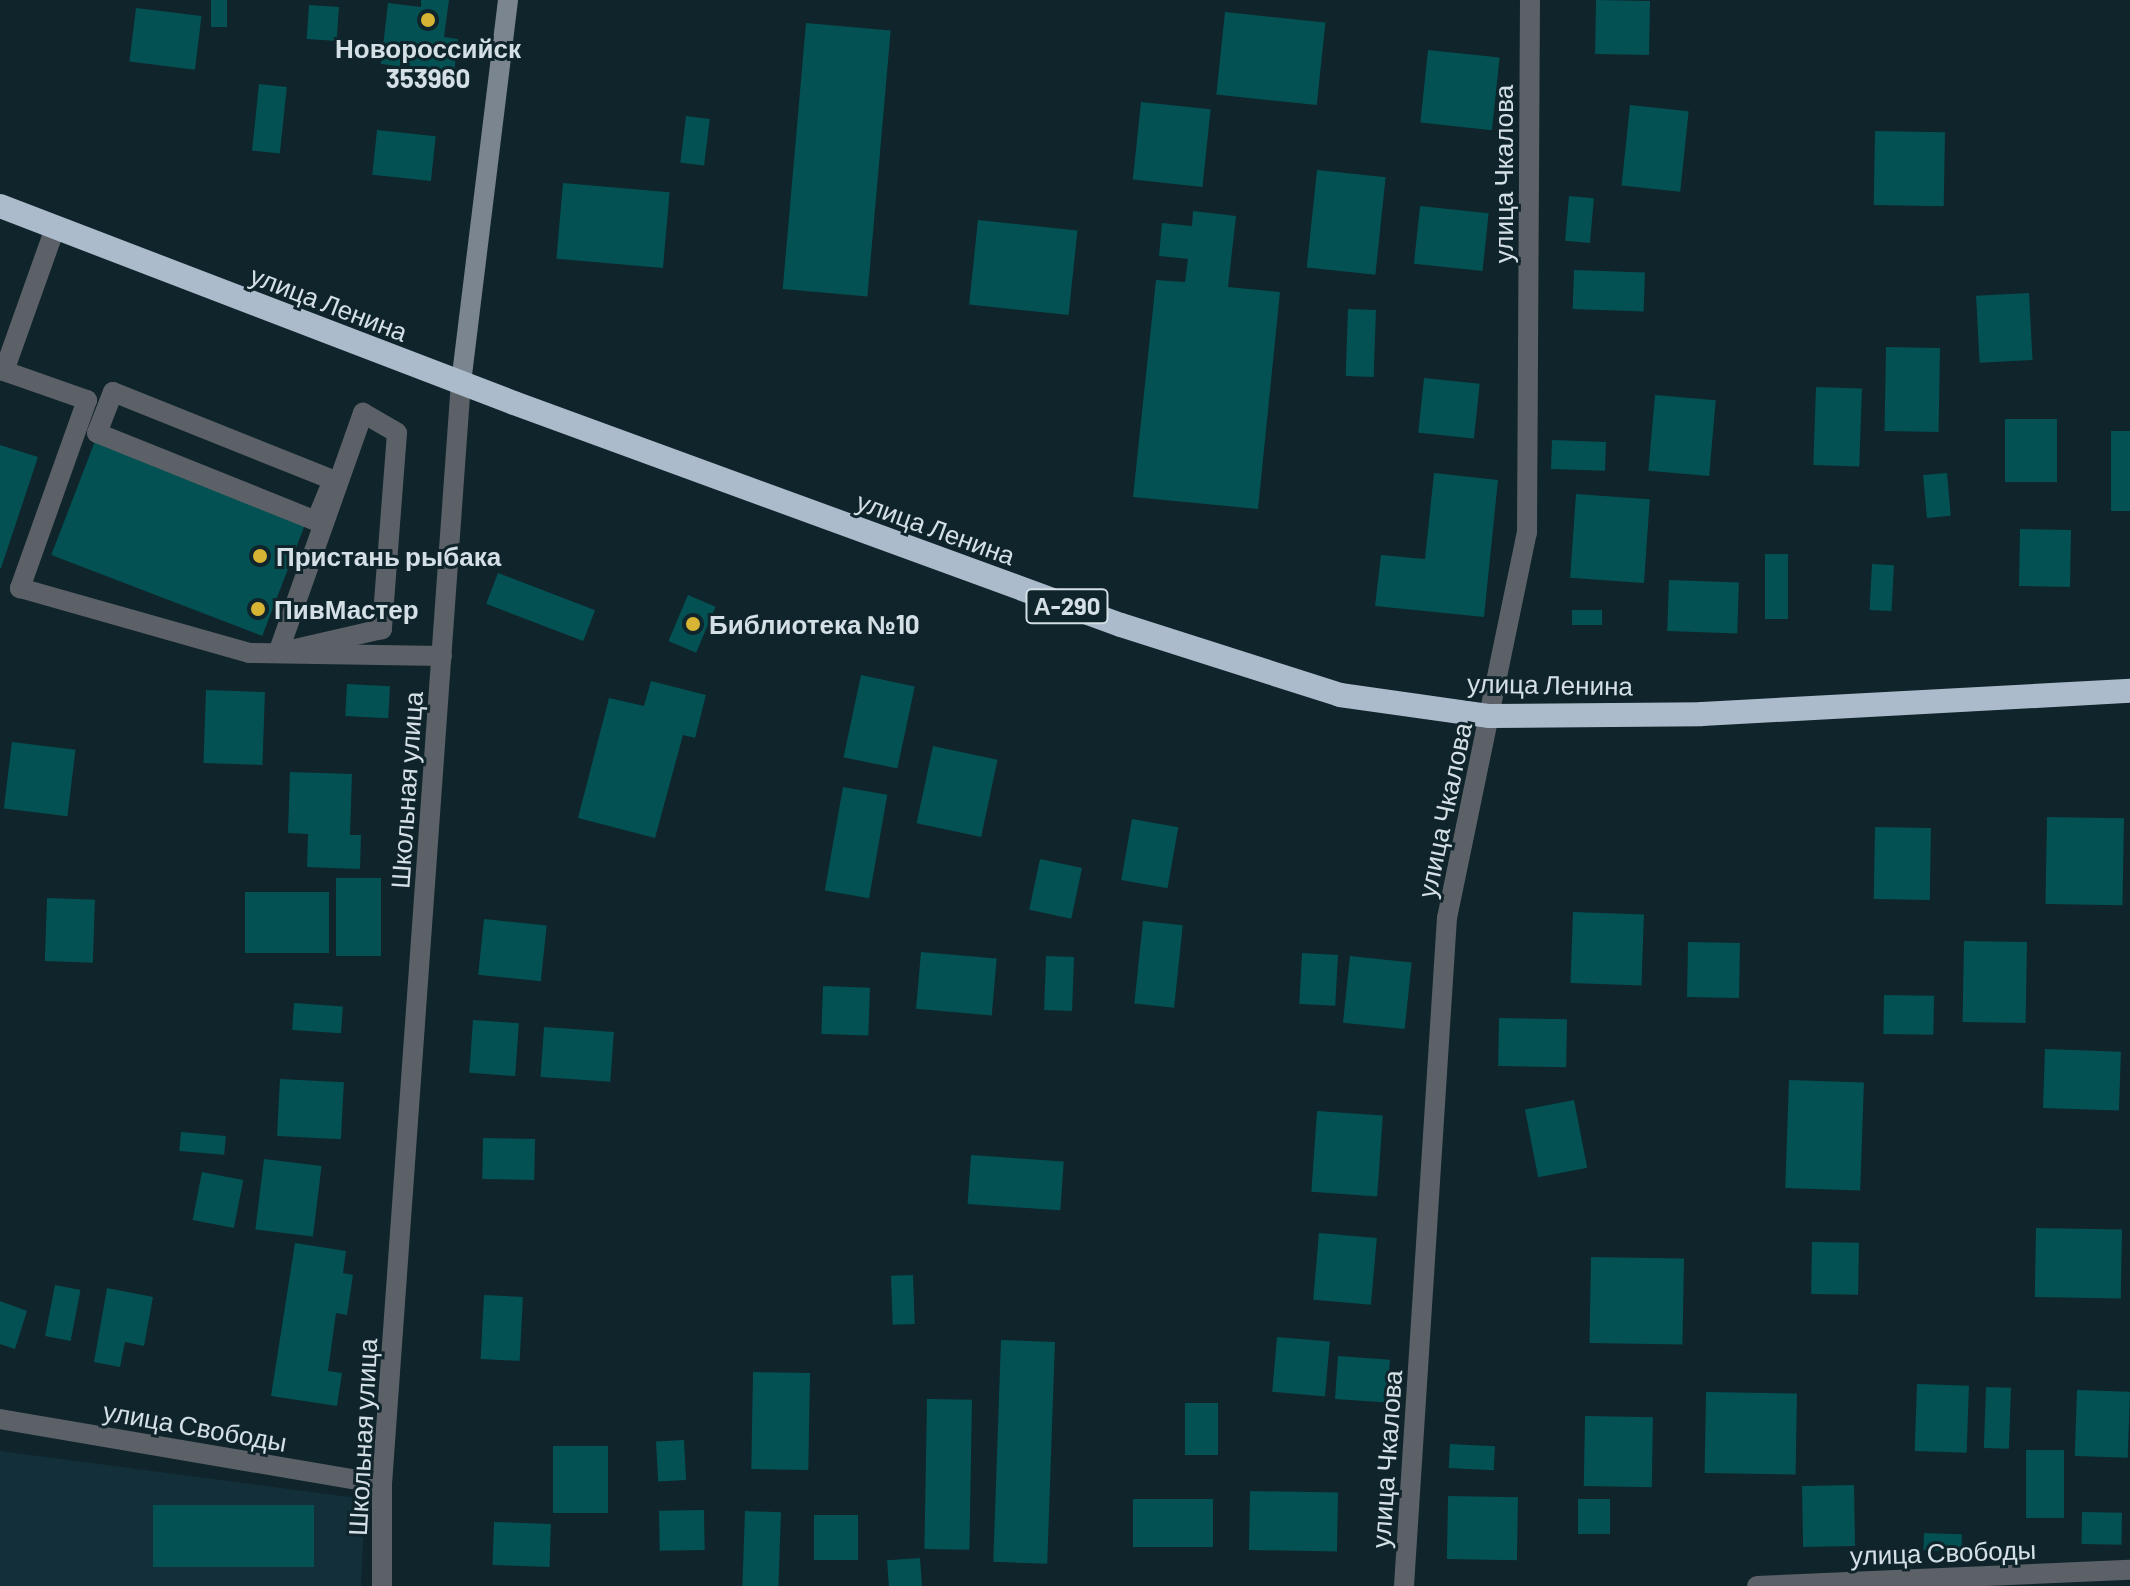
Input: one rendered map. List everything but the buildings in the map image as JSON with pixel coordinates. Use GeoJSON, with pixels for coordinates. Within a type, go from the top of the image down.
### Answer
{"type":"FeatureCollection","features":[{"type":"Feature","properties":{"kind":"highway","name":"улица Ленина"},"geometry":{"type":"LineString","coordinates":[[0,206],[461,383],[1121,625],[1340,695],[1490,716],[1702,714],[2130,691]]}},
{"type":"Feature","properties":{"kind":"street","name":"Школьная улица"},"geometry":{"type":"LineString","coordinates":[[382,1586],[382,1484],[461,383],[508,0]]}},
{"type":"Feature","properties":{"kind":"street","name":"улица Чкалова"},"geometry":{"type":"LineString","coordinates":[[1404,1586],[1447,918],[1527,533],[1530,0]]}},
{"type":"Feature","properties":{"kind":"street"},"geometry":{"type":"LineString","coordinates":[[55,228],[4,371],[87,400],[20,588],[249,653],[442,656]]}},
{"type":"Feature","properties":{"kind":"street"},"geometry":{"type":"LineString","coordinates":[[113,392],[333,480],[316,521],[97,433],[113,392]]}},
{"type":"Feature","properties":{"kind":"street"},"geometry":{"type":"LineString","coordinates":[[363,413],[397,433],[382,629],[278,653],[337,488],[363,413]]}},
{"type":"Feature","properties":{"kind":"street","name":"улица Свободы"},"geometry":{"type":"LineString","coordinates":[[0,1419],[382,1484]]}},
{"type":"Feature","properties":{"kind":"street","name":"улица Свободы"},"geometry":{"type":"LineString","coordinates":[[1757,1586],[2130,1570]]}},
{"type":"Feature","properties":{"kind":"shaded area"},"geometry":{"type":"Polygon","coordinates":[[[0,1451],[365,1499],[361,1586],[0,1586],[0,1451]]]}},
{"type":"Feature","properties":{"kind":"place","name":"Новороссийск 353960"},"geometry":{"type":"Point","coordinates":[428,20]}},
{"type":"Feature","properties":{"kind":"place","name":"Пристань рыбака"},"geometry":{"type":"Point","coordinates":[260,556]}},
{"type":"Feature","properties":{"kind":"place","name":"ПивМастер"},"geometry":{"type":"Point","coordinates":[258,609]}},
{"type":"Feature","properties":{"kind":"place","name":"Библиотека №10"},"geometry":{"type":"Point","coordinates":[693,624]}}]}
